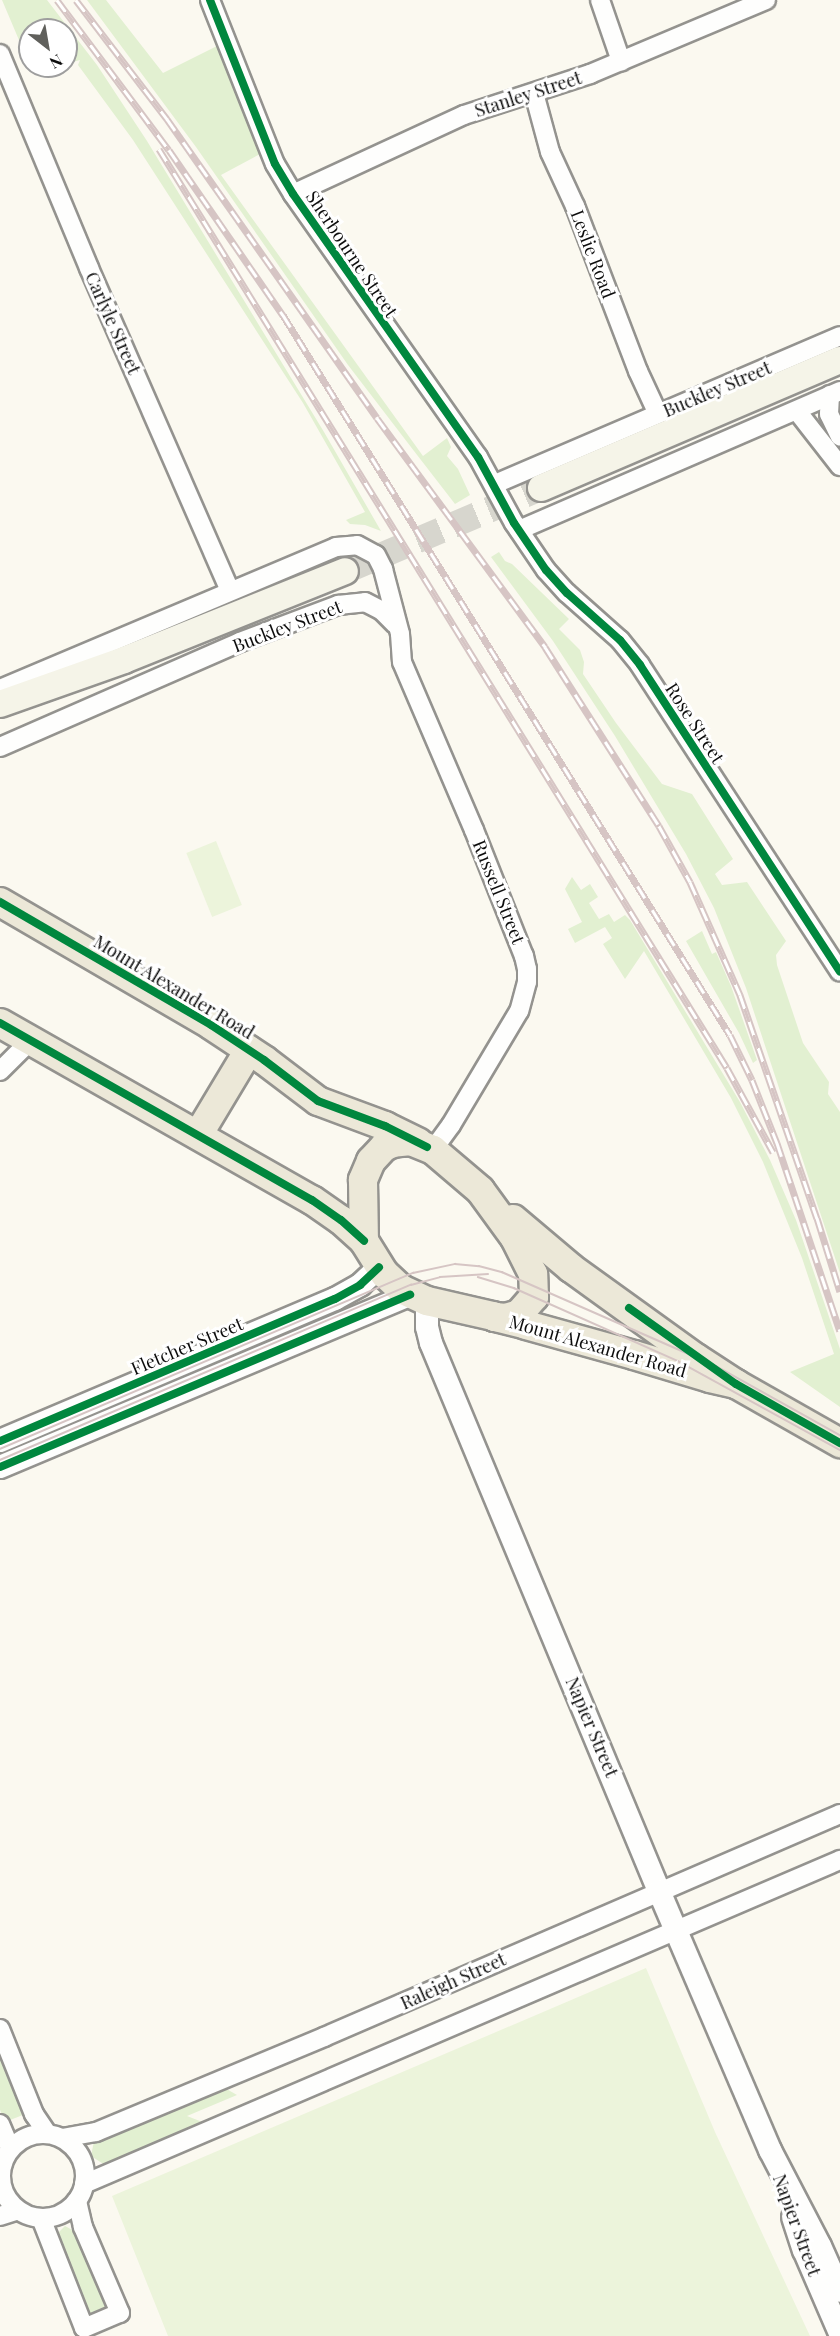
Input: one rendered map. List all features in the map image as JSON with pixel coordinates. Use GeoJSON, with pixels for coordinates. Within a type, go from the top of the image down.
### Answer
{"type":"FeatureCollection","features":[{"type":"Feature","properties":{"kind":"main road","name":"Buckley Street"},"geometry":{"type":"LineString","coordinates":[[541,488],[840,360]]}},
{"type":"Feature","properties":{"kind":"main road","name":"Buckley Street"},"geometry":{"type":"LineString","coordinates":[[0,705],[124,660],[345,572]]}},
{"type":"Feature","properties":{"kind":"main road","name":"Buckley Street"},"geometry":{"type":"LineString","coordinates":[[0,722],[124,660]]}},
{"type":"Feature","properties":{"kind":"main road","name":"Mount Alexander Road"},"geometry":{"type":"LineString","coordinates":[[0,902],[249,1050],[318,1101],[385,1126],[430,1148],[571,1268],[736,1384],[840,1443]]}},
{"type":"Feature","properties":{"kind":"main road"},"geometry":{"type":"LineString","coordinates":[[0,1023],[323,1207],[364,1241],[379,1267],[392,1282],[418,1298]]}},
{"type":"Feature","properties":{"kind":"main road"},"geometry":{"type":"LineString","coordinates":[[198,1135],[249,1050]]}},
{"type":"Feature","properties":{"kind":"main road"},"geometry":{"type":"LineString","coordinates":[[364,1241],[362,1185],[371,1161],[380,1150],[393,1143],[411,1141],[430,1148]]}},
{"type":"Feature","properties":{"kind":"main road"},"geometry":{"type":"LineString","coordinates":[[480,1190],[515,1238],[534,1279],[534,1297],[527,1308],[515,1316],[495,1317]]}},
{"type":"Feature","properties":{"kind":"main road","name":"Mount Alexander Road"},"geometry":{"type":"LineString","coordinates":[[418,1298],[736,1384]]}},
{"type":"Feature","properties":{"kind":"street","name":"Sherbourne Street"},"geometry":{"type":"LineString","coordinates":[[210,0],[276,164],[293,194],[495,484],[505,506]]}},
{"type":"Feature","properties":{"kind":"street"},"geometry":{"type":"LineString","coordinates":[[600,0],[621,61]]}},
{"type":"Feature","properties":{"kind":"street","name":"Stanley Street"},"geometry":{"type":"LineString","coordinates":[[293,194],[464,115],[534,93],[621,61],[766,0]]}},
{"type":"Feature","properties":{"kind":"street","name":"Carlyle Street"},"geometry":{"type":"LineString","coordinates":[[0,54],[89,268],[230,591]]}},
{"type":"Feature","properties":{"kind":"street","name":"Leslie Road"},"geometry":{"type":"LineString","coordinates":[[534,93],[550,152],[575,206],[638,371],[658,414]]}},
{"type":"Feature","properties":{"kind":"street","name":"Buckley Street"},"geometry":{"type":"LineString","coordinates":[[495,484],[840,336]]}},
{"type":"Feature","properties":{"kind":"street"},"geometry":{"type":"LineString","coordinates":[[519,530],[835,393]]}},
{"type":"Feature","properties":{"kind":"street"},"geometry":{"type":"LineString","coordinates":[[835,393],[829,414],[840,437]]}},
{"type":"Feature","properties":{"kind":"street"},"geometry":{"type":"LineString","coordinates":[[796,411],[840,466]]}},
{"type":"Feature","properties":{"kind":"street","name":"Rose Street"},"geometry":{"type":"LineString","coordinates":[[505,506],[519,530],[557,582],[620,640],[640,665],[840,972]]}},
{"type":"Feature","properties":{"kind":"street"},"geometry":{"type":"LineString","coordinates":[[0,689],[336,547],[357,545],[373,553],[381,564],[395,624]]}},
{"type":"Feature","properties":{"kind":"street","name":"Buckley Street"},"geometry":{"type":"LineString","coordinates":[[0,747],[240,642],[338,605],[365,602],[381,610],[395,624]]}},
{"type":"Feature","properties":{"kind":"street","name":"Russell Street"},"geometry":{"type":"LineString","coordinates":[[395,624],[400,634],[403,665],[467,812],[524,956],[527,969],[525,995],[519,1011],[451,1125],[430,1148]]}},
{"type":"Feature","properties":{"kind":"street"},"geometry":{"type":"LineString","coordinates":[[0,1071],[30,1041]]}},
{"type":"Feature","properties":{"kind":"street","name":"Fletcher Street"},"geometry":{"type":"LineString","coordinates":[[0,1441],[334,1299],[360,1285],[379,1267]]}},
{"type":"Feature","properties":{"kind":"street"},"geometry":{"type":"LineString","coordinates":[[0,1467],[418,1298]]}},
{"type":"Feature","properties":{"kind":"street","name":"Napier Street"},"geometry":{"type":"LineString","coordinates":[[418,1298],[437,1356],[659,1891],[770,2150],[804,2250],[840,2333]]}},
{"type":"Feature","properties":{"kind":"street","name":"Raleigh Street"},"geometry":{"type":"LineString","coordinates":[[55,2135],[107,2127],[324,2037],[840,1814]]}},
{"type":"Feature","properties":{"kind":"street"},"geometry":{"type":"LineString","coordinates":[[55,2135],[21,2139],[10,2148],[0,2170],[3,2193],[18,2210],[42,2218],[61,2213],[81,2192],[840,1860]]}},
{"type":"Feature","properties":{"kind":"street"},"geometry":{"type":"LineString","coordinates":[[0,2029],[34,2114],[55,2135],[73,2146],[81,2157],[85,2170],[81,2192],[84,2227],[120,2313],[84,2328],[42,2218]]}},
{"type":"Feature","properties":{"kind":"street"},"geometry":{"type":"LineString","coordinates":[[0,2124],[10,2148]]}},
{"type":"Feature","properties":{"kind":"street","name":"Napier Street"},"geometry":{"type":"LineString","coordinates":[[770,2150],[820,2246],[840,2291]]}},
{"type":"Feature","properties":{"kind":"street"},"geometry":{"type":"LineString","coordinates":[[0,2216],[18,2210]]}},
{"type":"Feature","properties":{"kind":"green space"},"geometry":{"type":"Polygon","coordinates":[[[2,0],[47,0],[61,18],[18,18],[18,38],[2,0]]]}},
{"type":"Feature","properties":{"kind":"green space"},"geometry":{"type":"Polygon","coordinates":[[[87,0],[106,0],[163,73],[225,42],[262,153],[221,175],[423,456],[447,438],[451,447],[447,456],[458,469],[470,495],[455,504],[348,365],[196,147],[87,0]]]}},
{"type":"Feature","properties":{"kind":"green space"},"geometry":{"type":"Polygon","coordinates":[[[78,40],[147,141],[324,432],[381,531],[365,525],[350,524],[346,520],[365,512],[303,403],[133,140],[78,65],[80,60],[78,61],[78,40]]]}},
{"type":"Feature","properties":{"kind":"green space"},"geometry":{"type":"Polygon","coordinates":[[[499,552],[505,561],[512,564],[569,619],[559,629],[580,650],[584,662],[583,674],[662,784],[692,794],[733,859],[715,874],[722,885],[747,882],[786,941],[776,955],[777,965],[803,1043],[829,1082],[828,1094],[840,1112],[840,1273],[746,988],[714,908],[686,854],[615,736],[553,641],[491,557],[499,552]]]}},
{"type":"Feature","properties":{"kind":"green space"},"geometry":{"type":"Polygon","coordinates":[[[216,841],[242,905],[212,917],[186,853],[216,841]]]}},
{"type":"Feature","properties":{"kind":"green space"},"geometry":{"type":"Polygon","coordinates":[[[572,877],[581,890],[590,884],[598,897],[589,903],[599,919],[609,914],[614,922],[625,915],[630,920],[740,1102],[770,1160],[796,1220],[840,1349],[840,1407],[790,1372],[834,1354],[802,1258],[763,1162],[731,1098],[644,951],[625,979],[603,944],[612,938],[605,927],[575,943],[568,929],[582,922],[565,889],[572,877]]]}},
{"type":"Feature","properties":{"kind":"green space"},"geometry":{"type":"Polygon","coordinates":[[[702,931],[712,954],[716,952],[731,986],[757,1060],[753,1063],[739,1033],[686,941],[702,931]]]}},
{"type":"Feature","properties":{"kind":"green space"},"geometry":{"type":"Polygon","coordinates":[[[646,1968],[715,2132],[810,2336],[168,2336],[112,2196],[646,1968]]]}},
{"type":"Feature","properties":{"kind":"green space"},"geometry":{"type":"Polygon","coordinates":[[[0,2046],[28,2113],[5,2122],[0,2110],[0,2046]]]}},
{"type":"Feature","properties":{"kind":"green space"},"geometry":{"type":"Polygon","coordinates":[[[223,2087],[237,2095],[187,2116],[205,2123],[105,2165],[91,2156],[94,2141],[223,2087]]]}},
{"type":"Feature","properties":{"kind":"green space"},"geometry":{"type":"Polygon","coordinates":[[[65,2226],[78,2233],[107,2305],[102,2313],[93,2315],[85,2308],[56,2235],[65,2226]]]}},
{"type":"Feature","properties":{"kind":"tunnel"},"geometry":{"type":"LineString","coordinates":[[345,571],[541,488]]}},
{"type":"Feature","properties":{"kind":"tram line"},"geometry":{"type":"LineString","coordinates":[[0,1449],[413,1273],[455,1264],[479,1266],[502,1272],[716,1366],[840,1435]]}},
{"type":"Feature","properties":{"kind":"tram line"},"geometry":{"type":"LineString","coordinates":[[0,1460],[411,1285],[440,1277],[488,1274]]}},
{"type":"Feature","properties":{"kind":"tram line"},"geometry":{"type":"LineString","coordinates":[[478,1277],[514,1288],[678,1361],[840,1450]]}},
{"type":"Feature","properties":{"kind":"railway"},"geometry":{"type":"LineString","coordinates":[[57,0],[169,150],[283,315],[730,1035],[752,1080],[777,1143],[840,1331]]}},
{"type":"Feature","properties":{"kind":"railway"},"geometry":{"type":"LineString","coordinates":[[76,0],[167,119],[377,418],[545,647],[659,826],[690,882],[740,995],[817,1218],[840,1292]]}},
{"type":"Feature","properties":{"kind":"railway"},"geometry":{"type":"LineString","coordinates":[[159,149],[727,1068],[773,1152]]}},
{"type":"Feature","properties":{"kind":"cycle path"},"geometry":{"type":"LineString","coordinates":[[210,0],[275,164],[293,194],[478,457],[514,523],[546,570],[567,593],[620,640],[640,665],[840,972]]}},
{"type":"Feature","properties":{"kind":"cycle path"},"geometry":{"type":"LineString","coordinates":[[0,902],[211,1025],[264,1060],[318,1101],[385,1126],[427,1147]]}},
{"type":"Feature","properties":{"kind":"cycle path"},"geometry":{"type":"LineString","coordinates":[[0,1023],[312,1200],[341,1220],[364,1241]]}},
{"type":"Feature","properties":{"kind":"cycle path"},"geometry":{"type":"LineString","coordinates":[[0,1441],[335,1299],[360,1285],[379,1267]]}},
{"type":"Feature","properties":{"kind":"cycle path"},"geometry":{"type":"LineString","coordinates":[[0,1467],[410,1295]]}},
{"type":"Feature","properties":{"kind":"cycle path"},"geometry":{"type":"LineString","coordinates":[[629,1308],[736,1384],[840,1443]]}}]}
